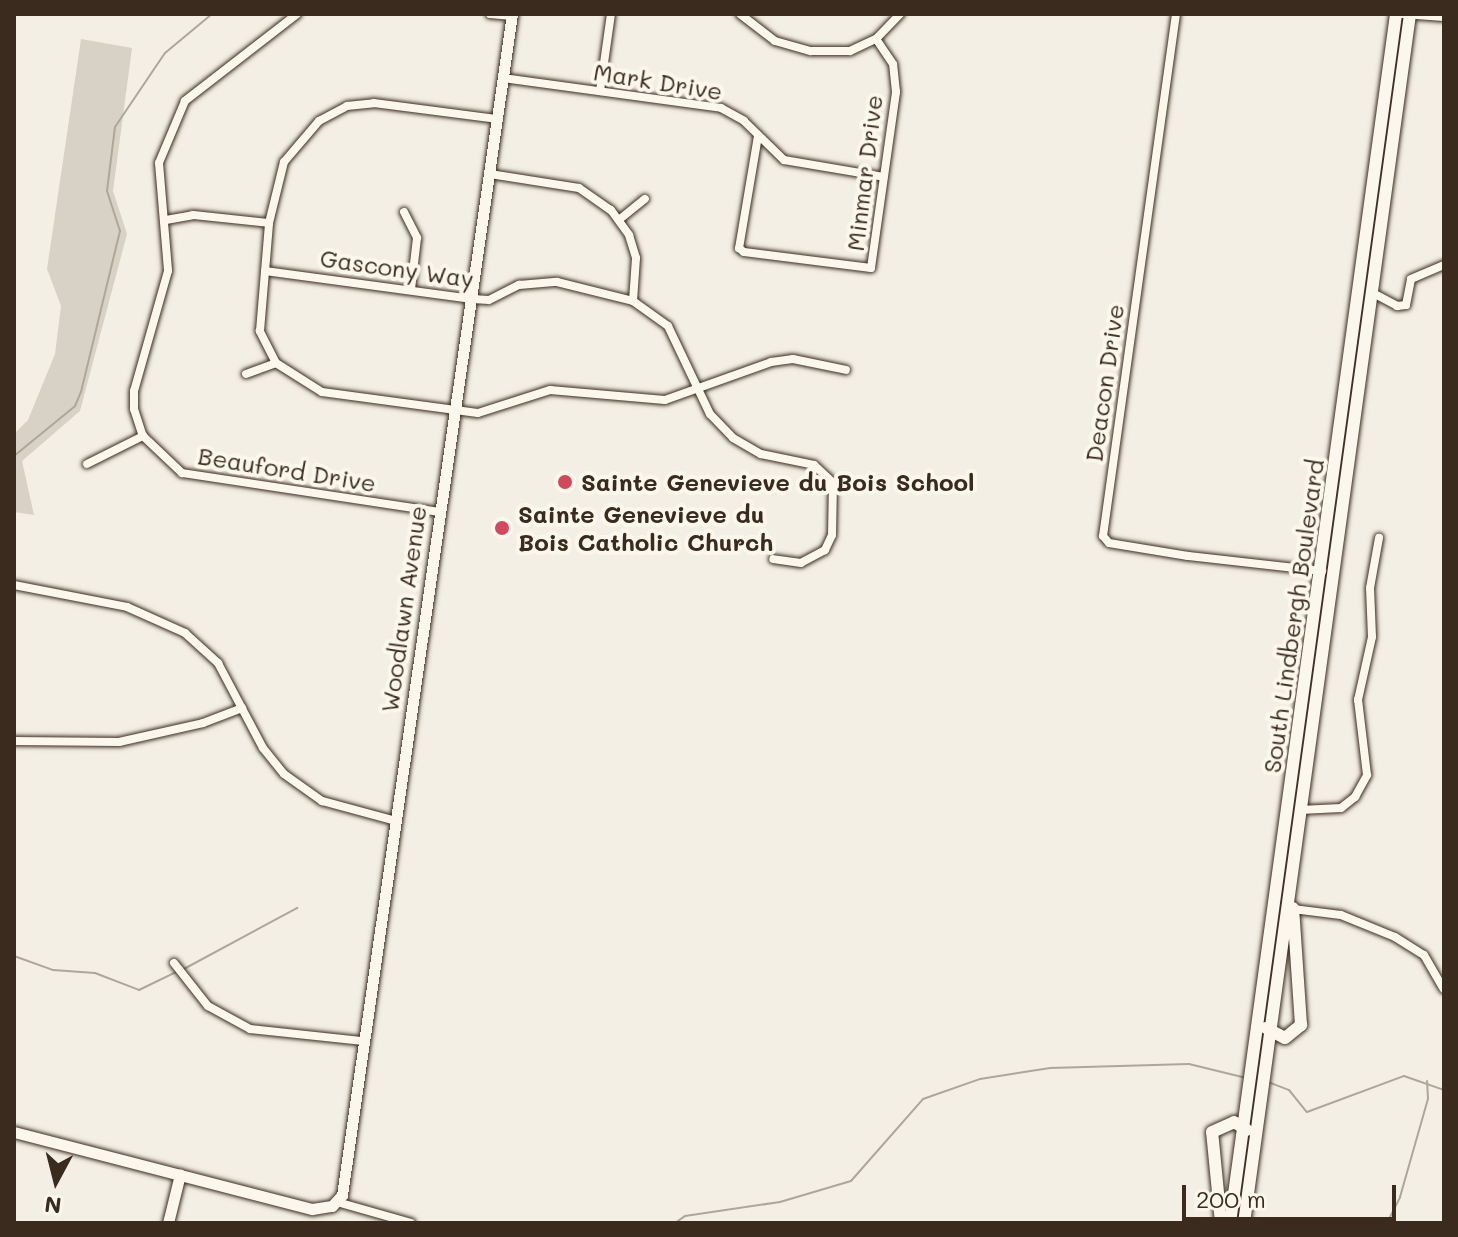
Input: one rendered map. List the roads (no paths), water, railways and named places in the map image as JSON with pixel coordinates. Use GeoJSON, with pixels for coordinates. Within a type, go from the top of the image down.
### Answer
{"type":"FeatureCollection","features":[{"type":"Feature","properties":{"kind":"main road","name":"South Lindbergh Boulevard"},"geometry":{"type":"LineString","coordinates":[[1230,1223],[1322,571],[1396,14]]}},
{"type":"Feature","properties":{"kind":"main road","name":"South Lindbergh Boulevard"},"geometry":{"type":"LineString","coordinates":[[1244,1223],[1410,14]]}},
{"type":"Feature","properties":{"kind":"main road"},"geometry":{"type":"LineString","coordinates":[[1258,1014],[1270,1031],[1290,1036],[1302,1020],[1289,889]]}},
{"type":"Feature","properties":{"kind":"main road"},"geometry":{"type":"LineString","coordinates":[[1221,1223],[1212,1132],[1223,1123],[1243,1126],[1255,1144]]}},
{"type":"Feature","properties":{"kind":"street"},"geometry":{"type":"LineString","coordinates":[[87,464],[143,436],[133,400],[168,271],[159,163],[185,101],[297,14]]}},
{"type":"Feature","properties":{"kind":"street"},"geometry":{"type":"LineString","coordinates":[[490,14],[512,15]]}},
{"type":"Feature","properties":{"kind":"street"},"geometry":{"type":"LineString","coordinates":[[600,91],[611,14]]}},
{"type":"Feature","properties":{"kind":"street"},"geometry":{"type":"LineString","coordinates":[[740,14],[775,41],[811,51],[850,51],[876,39],[900,14]]}},
{"type":"Feature","properties":{"kind":"street","name":"Deacon Drive"},"geometry":{"type":"LineString","coordinates":[[1176,14],[1103,536],[1109,543],[1188,556],[1322,571]]}},
{"type":"Feature","properties":{"kind":"street"},"geometry":{"type":"LineString","coordinates":[[1403,14],[1444,15]]}},
{"type":"Feature","properties":{"kind":"street","name":"Woodlawn Avenue"},"geometry":{"type":"LineString","coordinates":[[334,1204],[347,1173],[363,1041],[512,15]]}},
{"type":"Feature","properties":{"kind":"street","name":"Minmar Drive"},"geometry":{"type":"LineString","coordinates":[[758,136],[739,248],[744,252],[871,268],[896,92],[893,64],[876,39]]}},
{"type":"Feature","properties":{"kind":"street","name":"Mark Drive"},"geometry":{"type":"LineString","coordinates":[[503,78],[721,108],[784,160],[884,177]]}},
{"type":"Feature","properties":{"kind":"street"},"geometry":{"type":"LineString","coordinates":[[498,119],[374,103],[347,106],[319,121],[284,162],[269,223],[260,331],[276,363],[322,392],[478,413],[550,390],[665,400],[793,359],[846,370]]}},
{"type":"Feature","properties":{"kind":"street"},"geometry":{"type":"LineString","coordinates":[[490,174],[579,188],[620,219],[636,258],[633,301]]}},
{"type":"Feature","properties":{"kind":"street"},"geometry":{"type":"LineString","coordinates":[[620,219],[645,199]]}},
{"type":"Feature","properties":{"kind":"street"},"geometry":{"type":"LineString","coordinates":[[404,212],[417,238],[411,289]]}},
{"type":"Feature","properties":{"kind":"street"},"geometry":{"type":"LineString","coordinates":[[166,220],[193,215],[269,223]]}},
{"type":"Feature","properties":{"kind":"street"},"geometry":{"type":"LineString","coordinates":[[1371,292],[1397,306],[1406,305],[1411,279],[1444,265]]}},
{"type":"Feature","properties":{"kind":"street","name":"Gascony Way"},"geometry":{"type":"LineString","coordinates":[[265,271],[489,300],[519,285],[544,282],[633,301],[668,326],[702,388],[710,414],[733,438],[761,454],[814,465],[833,483],[832,535],[825,550],[801,563],[773,559]]}},
{"type":"Feature","properties":{"kind":"street"},"geometry":{"type":"LineString","coordinates":[[246,374],[276,363]]}},
{"type":"Feature","properties":{"kind":"street","name":"Beauford Drive"},"geometry":{"type":"LineString","coordinates":[[143,436],[172,467],[195,477],[439,512]]}},
{"type":"Feature","properties":{"kind":"street"},"geometry":{"type":"LineString","coordinates":[[1300,810],[1341,808],[1355,797],[1367,775],[1358,700],[1372,637],[1370,588],[1379,538]]}},
{"type":"Feature","properties":{"kind":"street"},"geometry":{"type":"LineString","coordinates":[[14,585],[127,607],[185,633],[218,663],[263,748],[310,793],[357,814],[396,821]]}},
{"type":"Feature","properties":{"kind":"street"},"geometry":{"type":"LineString","coordinates":[[14,741],[119,742],[203,723],[242,708]]}},
{"type":"Feature","properties":{"kind":"street"},"geometry":{"type":"LineString","coordinates":[[1293,909],[1341,915],[1395,937],[1424,955],[1444,989]]}},
{"type":"Feature","properties":{"kind":"street"},"geometry":{"type":"LineString","coordinates":[[174,963],[208,1006],[250,1029],[363,1041]]}},
{"type":"Feature","properties":{"kind":"street"},"geometry":{"type":"LineString","coordinates":[[14,1132],[312,1209],[334,1204],[411,1223]]}},
{"type":"Feature","properties":{"kind":"street"},"geometry":{"type":"LineString","coordinates":[[168,1223],[180,1174]]}},
{"type":"Feature","properties":{"kind":"waterway"},"geometry":{"type":"LineString","coordinates":[[14,456],[75,406],[81,392],[120,231],[107,191],[115,127],[165,53],[212,14]]}},
{"type":"Feature","properties":{"kind":"waterway"},"geometry":{"type":"LineString","coordinates":[[182,970],[297,908]]}},
{"type":"Feature","properties":{"kind":"waterway"},"geometry":{"type":"LineString","coordinates":[[14,956],[53,970],[95,973],[139,990],[176,972]]}},
{"type":"Feature","properties":{"kind":"waterway"},"geometry":{"type":"LineString","coordinates":[[675,1223],[685,1216],[780,1202],[851,1181],[923,1099],[980,1079],[1050,1068],[1189,1064],[1246,1078]]}},
{"type":"Feature","properties":{"kind":"waterway"},"geometry":{"type":"LineString","coordinates":[[1268,1082],[1289,1090],[1307,1112],[1404,1076],[1444,1090]]}},
{"type":"Feature","properties":{"kind":"waterway"},"geometry":{"type":"LineString","coordinates":[[1387,1223],[1400,1197],[1428,1099],[1427,1081]]}},
{"type":"Feature","properties":{"kind":"place","name":"Sainte Genevieve du Bois School"},"geometry":{"type":"Point","coordinates":[565,482]}},
{"type":"Feature","properties":{"kind":"place","name":"Sainte Genevieve du Bois Catholic Church"},"geometry":{"type":"Point","coordinates":[502,528]}}]}
